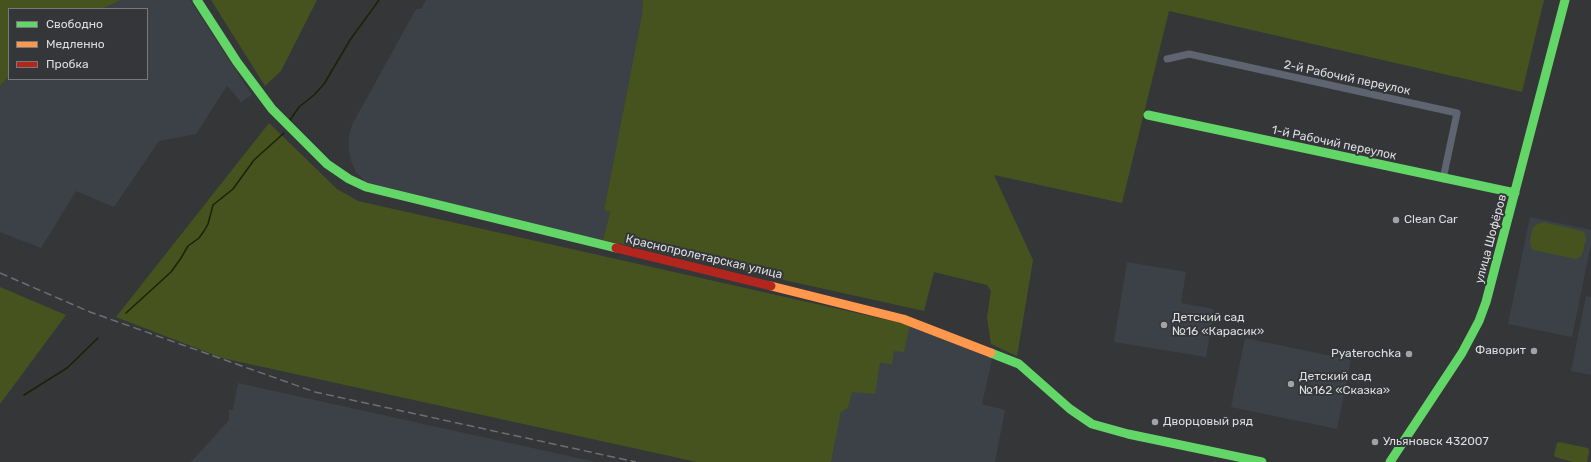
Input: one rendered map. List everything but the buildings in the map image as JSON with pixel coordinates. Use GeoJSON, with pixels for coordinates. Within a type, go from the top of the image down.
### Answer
{"type":"FeatureCollection","features":[{"type":"Feature","properties":{"kind":"street","name":"Краснопролетарская улица"},"geometry":{"type":"LineString","coordinates":[[197,0],[237,62],[272,108],[327,164],[349,179],[366,187],[756,281],[903,319],[1019,364],[1070,409],[1092,424],[1128,434],[1262,462]]}},
{"type":"Feature","properties":{"kind":"street","name":"улица Шофёров"},"geometry":{"type":"LineString","coordinates":[[1390,462],[1462,353],[1479,321],[1486,302],[1515,194],[1565,0]]}},
{"type":"Feature","properties":{"kind":"street","name":"2-й Рабочий переулок"},"geometry":{"type":"LineString","coordinates":[[1167,59],[1189,54],[1457,113],[1443,179]]}},
{"type":"Feature","properties":{"kind":"street","name":"1-й Рабочий переулок"},"geometry":{"type":"LineString","coordinates":[[1148,115],[1515,194]]}},
{"type":"Feature","properties":{"kind":"shaded area"},"geometry":{"type":"Polygon","coordinates":[[[121,0],[190,0],[252,95],[241,102],[227,86],[196,134],[159,141],[114,207],[76,191],[41,248],[0,232],[0,86],[8,77],[8,80],[148,80],[148,8],[104,8],[121,0]]]}},
{"type":"Feature","properties":{"kind":"shaded area"},"geometry":{"type":"Polygon","coordinates":[[[426,0],[643,0],[642,14],[604,210],[610,212],[603,240],[557,230],[366,182],[356,172],[351,161],[349,150],[349,136],[352,125],[416,9],[421,9],[426,0]]]}},
{"type":"Feature","properties":{"kind":"shaded area"},"geometry":{"type":"Polygon","coordinates":[[[1530,217],[1591,230],[1591,244],[1572,337],[1508,324],[1530,217]]]}},
{"type":"Feature","properties":{"kind":"shaded area","name":"Детский сад №16 «Карасик»"},"geometry":{"type":"Polygon","coordinates":[[[1127,262],[1186,272],[1181,303],[1214,309],[1206,357],[1114,342],[1127,262]]]}},
{"type":"Feature","properties":{"kind":"shaded area"},"geometry":{"type":"Polygon","coordinates":[[[1586,296],[1591,297],[1591,375],[1571,371],[1586,296]]]}},
{"type":"Feature","properties":{"kind":"shaded area"},"geometry":{"type":"Polygon","coordinates":[[[910,325],[992,359],[982,404],[1005,410],[995,462],[831,462],[841,412],[848,408],[852,391],[894,351],[910,325]]]}},
{"type":"Feature","properties":{"kind":"shaded area","name":"Детский сад №162 «Сказка»"},"geometry":{"type":"Polygon","coordinates":[[[1245,338],[1351,360],[1337,429],[1231,407],[1245,338]]]}},
{"type":"Feature","properties":{"kind":"shaded area"},"geometry":{"type":"Polygon","coordinates":[[[238,383],[596,462],[191,462],[229,420],[229,410],[233,410],[238,383]]]}},
{"type":"Feature","properties":{"kind":"green space"},"geometry":{"type":"Polygon","coordinates":[[[0,0],[121,0],[104,8],[8,8],[8,77],[0,86],[0,0]]]}},
{"type":"Feature","properties":{"kind":"green space"},"geometry":{"type":"Polygon","coordinates":[[[211,0],[317,0],[281,71],[265,86],[211,0]]]}},
{"type":"Feature","properties":{"kind":"green space"},"geometry":{"type":"Polygon","coordinates":[[[643,0],[1544,0],[1522,92],[1169,11],[1122,203],[994,175],[1033,260],[1017,356],[991,344],[987,317],[991,291],[987,285],[934,272],[924,311],[603,240],[610,212],[604,210],[642,14],[643,0]]]}},
{"type":"Feature","properties":{"kind":"green space"},"geometry":{"type":"Polygon","coordinates":[[[269,123],[337,189],[358,201],[910,325],[904,352],[894,351],[892,364],[880,363],[875,394],[852,392],[848,408],[841,412],[831,462],[697,462],[222,358],[116,317],[269,123]]]}},
{"type":"Feature","properties":{"kind":"green space"},"geometry":{"type":"Polygon","coordinates":[[[1543,222],[1582,231],[1585,234],[1586,239],[1583,252],[1580,257],[1576,259],[1533,250],[1530,241],[1532,230],[1534,226],[1543,222]]]}},
{"type":"Feature","properties":{"kind":"green space"},"geometry":{"type":"Polygon","coordinates":[[[0,287],[66,315],[0,404],[0,287]]]}},
{"type":"Feature","properties":{"kind":"green space"},"geometry":{"type":"Polygon","coordinates":[[[1559,442],[1588,448],[1589,451],[1587,462],[1573,462],[1555,457],[1554,455],[1557,443],[1559,442]]]}},
{"type":"Feature","properties":{"kind":"waterway"},"geometry":{"type":"LineString","coordinates":[[290,120],[299,107],[314,95],[324,84],[350,40],[379,0]]}},
{"type":"Feature","properties":{"kind":"waterway"},"geometry":{"type":"LineString","coordinates":[[126,313],[171,272],[188,246],[199,238],[204,231],[208,224],[213,205],[233,189],[254,160],[284,133]]}},
{"type":"Feature","properties":{"kind":"waterway"},"geometry":{"type":"LineString","coordinates":[[24,395],[67,368],[98,338]]}},
{"type":"Feature","properties":{"kind":"railway"},"geometry":{"type":"LineString","coordinates":[[0,273],[90,312],[315,392],[636,462]]}},
{"type":"Feature","properties":{"kind":"traffic: fast"},"geometry":{"type":"LineString","coordinates":[[197,0],[237,62],[272,109],[327,164],[349,179],[366,187],[616,248]]}},
{"type":"Feature","properties":{"kind":"traffic: fast"},"geometry":{"type":"LineString","coordinates":[[1390,462],[1462,353],[1479,321],[1486,302],[1565,0]]}},
{"type":"Feature","properties":{"kind":"traffic: fast"},"geometry":{"type":"LineString","coordinates":[[1148,115],[1515,193]]}},
{"type":"Feature","properties":{"kind":"traffic: fast"},"geometry":{"type":"LineString","coordinates":[[991,353],[1019,364],[1070,409],[1092,424],[1128,434],[1262,462]]}},
{"type":"Feature","properties":{"kind":"traffic: slow"},"geometry":{"type":"LineString","coordinates":[[771,286],[903,319],[991,353]]}},
{"type":"Feature","properties":{"kind":"traffic: jam"},"geometry":{"type":"LineString","coordinates":[[616,248],[771,286]]}},
{"type":"Feature","properties":{"kind":"place","name":"Clean Car"},"geometry":{"type":"Point","coordinates":[1396,220]}},
{"type":"Feature","properties":{"kind":"place","name":"Детский сад №16 «Карасик»"},"geometry":{"type":"Point","coordinates":[1164,325]}},
{"type":"Feature","properties":{"kind":"place","name":"Фаворит"},"geometry":{"type":"Point","coordinates":[1534,351]}},
{"type":"Feature","properties":{"kind":"place","name":"Pyaterochka"},"geometry":{"type":"Point","coordinates":[1409,354]}},
{"type":"Feature","properties":{"kind":"place","name":"Детский сад №162 «Сказка»"},"geometry":{"type":"Point","coordinates":[1291,384]}},
{"type":"Feature","properties":{"kind":"place","name":"Дворцовый ряд"},"geometry":{"type":"Point","coordinates":[1155,422]}},
{"type":"Feature","properties":{"kind":"place","name":"Ульяновск 432007"},"geometry":{"type":"Point","coordinates":[1375,442]}}]}
